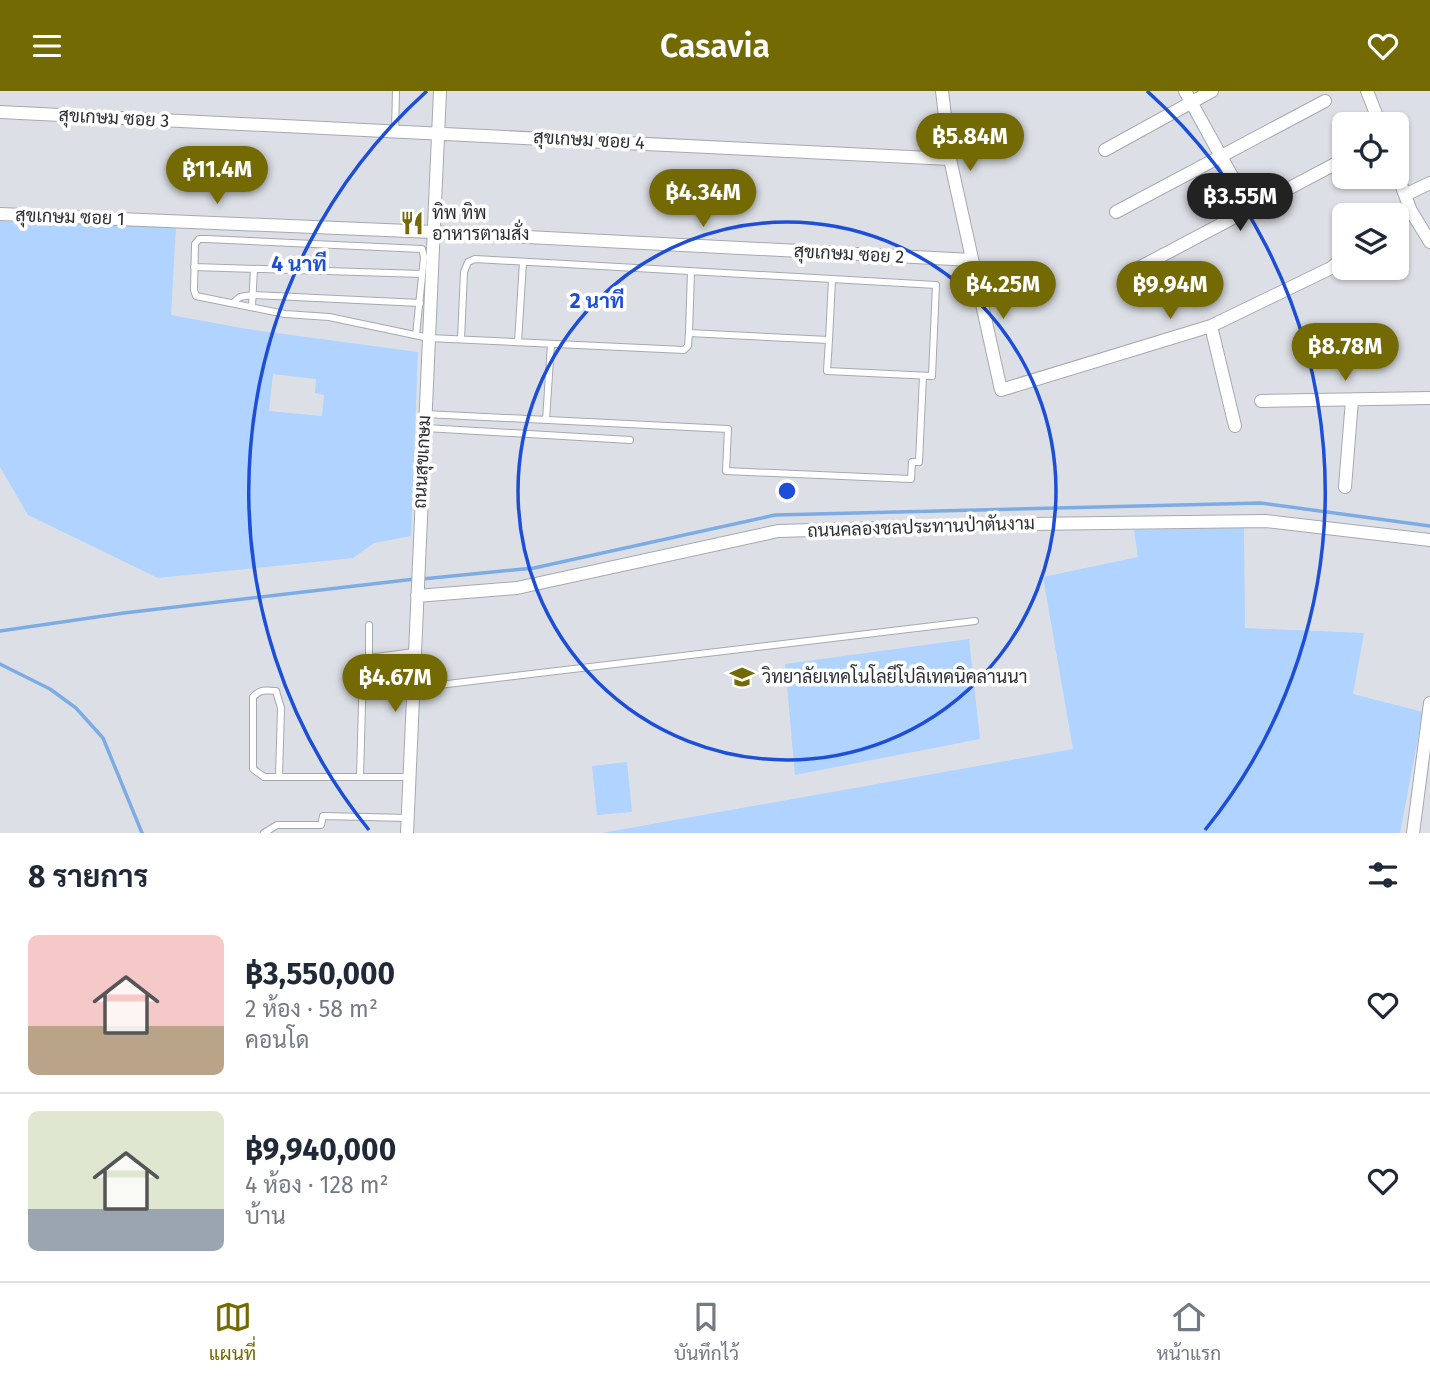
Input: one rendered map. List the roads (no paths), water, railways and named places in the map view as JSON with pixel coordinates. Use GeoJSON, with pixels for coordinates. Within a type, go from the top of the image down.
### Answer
{"type":"FeatureCollection","features":[{"type":"Feature","properties":{"kind":"street","name":"ถนนสุขเกษม"},"geometry":{"type":"LineString","coordinates":[[407,833],[425,414],[423,336],[433,232],[440,91]]}},
{"type":"Feature","properties":{"kind":"street"},"geometry":{"type":"LineString","coordinates":[[942,91],[950,159],[1001,390],[1211,326],[1332,267]]}},
{"type":"Feature","properties":{"kind":"street"},"geometry":{"type":"LineString","coordinates":[[1105,150],[1188,97],[1212,91]]}},
{"type":"Feature","properties":{"kind":"street"},"geometry":{"type":"LineString","coordinates":[[1367,91],[1375,112]]}},
{"type":"Feature","properties":{"kind":"street"},"geometry":{"type":"LineString","coordinates":[[1188,97],[1250,209]]}},
{"type":"Feature","properties":{"kind":"street"},"geometry":{"type":"LineString","coordinates":[[1116,212],[1325,101]]}},
{"type":"Feature","properties":{"kind":"street","name":"สุขเกษม ซอย 3"},"geometry":{"type":"LineString","coordinates":[[0,112],[438,133]]}},
{"type":"Feature","properties":{"kind":"street","name":"สุขเกษม ซอย 4"},"geometry":{"type":"LineString","coordinates":[[438,133],[950,159]]}},
{"type":"Feature","properties":{"kind":"street"},"geometry":{"type":"LineString","coordinates":[[1129,273],[1332,166]]}},
{"type":"Feature","properties":{"kind":"street"},"geometry":{"type":"LineString","coordinates":[[1405,195],[1430,183]]}},
{"type":"Feature","properties":{"kind":"street"},"geometry":{"type":"LineString","coordinates":[[1403,189],[1411,211],[1430,242]]}},
{"type":"Feature","properties":{"kind":"street","name":"สุขเกษม ซอย 1"},"geometry":{"type":"LineString","coordinates":[[0,214],[433,232]]}},
{"type":"Feature","properties":{"kind":"street","name":"สุขเกษม ซอย 2"},"geometry":{"type":"LineString","coordinates":[[433,232],[972,260]]}},
{"type":"Feature","properties":{"kind":"street"},"geometry":{"type":"LineString","coordinates":[[1211,326],[1235,426]]}},
{"type":"Feature","properties":{"kind":"street"},"geometry":{"type":"LineString","coordinates":[[1261,401],[1430,398]]}},
{"type":"Feature","properties":{"kind":"street"},"geometry":{"type":"LineString","coordinates":[[1345,487],[1352,400]]}},
{"type":"Feature","properties":{"kind":"street","name":"ถนนคลองชลประทานป่าตันงาม"},"geometry":{"type":"LineString","coordinates":[[416,596],[517,588],[778,531],[1266,521],[1430,540]]}},
{"type":"Feature","properties":{"kind":"street"},"geometry":{"type":"LineString","coordinates":[[1413,833],[1424,797],[1430,703]]}},
{"type":"Feature","properties":{"kind":"lane"},"geometry":{"type":"LineString","coordinates":[[395,131],[396,91]]}},
{"type":"Feature","properties":{"kind":"lane"},"geometry":{"type":"LineString","coordinates":[[423,336],[420,303],[424,257],[422,249],[206,239],[198,239],[195,244],[196,296],[285,314],[329,317],[423,336],[551,344],[684,350],[688,346],[691,271]]}},
{"type":"Feature","properties":{"kind":"lane"},"geometry":{"type":"LineString","coordinates":[[461,339],[464,272],[468,262],[475,259],[523,262],[691,271],[832,279],[936,285],[932,376],[827,371],[832,279]]}},
{"type":"Feature","properties":{"kind":"lane"},"geometry":{"type":"LineString","coordinates":[[518,342],[523,262]]}},
{"type":"Feature","properties":{"kind":"lane"},"geometry":{"type":"LineString","coordinates":[[194,267],[422,275]]}},
{"type":"Feature","properties":{"kind":"lane"},"geometry":{"type":"LineString","coordinates":[[252,306],[254,269]]}},
{"type":"Feature","properties":{"kind":"lane"},"geometry":{"type":"LineString","coordinates":[[234,302],[240,297],[252,295],[420,303]]}},
{"type":"Feature","properties":{"kind":"lane"},"geometry":{"type":"LineString","coordinates":[[689,333],[829,340]]}},
{"type":"Feature","properties":{"kind":"lane"},"geometry":{"type":"LineString","coordinates":[[546,420],[551,344]]}},
{"type":"Feature","properties":{"kind":"lane"},"geometry":{"type":"LineString","coordinates":[[425,414],[728,429],[726,471],[911,479],[912,462],[919,462],[923,376]]}},
{"type":"Feature","properties":{"kind":"lane"},"geometry":{"type":"LineString","coordinates":[[424,428],[630,440]]}},
{"type":"Feature","properties":{"kind":"lane"},"geometry":{"type":"LineString","coordinates":[[413,688],[975,621]]}},
{"type":"Feature","properties":{"kind":"lane"},"geometry":{"type":"LineString","coordinates":[[360,777],[363,667],[369,658],[369,625]]}},
{"type":"Feature","properties":{"kind":"lane"},"geometry":{"type":"LineString","coordinates":[[369,658],[414,652]]}},
{"type":"Feature","properties":{"kind":"lane"},"geometry":{"type":"LineString","coordinates":[[279,777],[281,708],[276,691],[258,691],[253,697],[253,769],[264,777],[279,777],[409,777]]}},
{"type":"Feature","properties":{"kind":"lane"},"geometry":{"type":"LineString","coordinates":[[264,833],[277,825],[321,829],[323,816],[408,818]]}},
{"type":"Feature","properties":{"kind":"waterway"},"geometry":{"type":"LineString","coordinates":[[422,579],[534,568],[775,515],[1261,503],[1430,526]]}},
{"type":"Feature","properties":{"kind":"waterway"},"geometry":{"type":"LineString","coordinates":[[0,631],[124,613],[415,579]]}},
{"type":"Feature","properties":{"kind":"waterway"},"geometry":{"type":"LineString","coordinates":[[0,664],[50,689],[76,708],[103,738],[142,833]]}},
{"type":"Feature","properties":{"kind":"place","name":"ทิพ ทิพ อาหารตามสั่ง"},"geometry":{"type":"Point","coordinates":[412,223]}},
{"type":"Feature","properties":{"kind":"place","name":"วิทยาลัยเทคโนโลยีโปลิเทคนิคลานนา"},"geometry":{"type":"Point","coordinates":[742,677]}}]}
